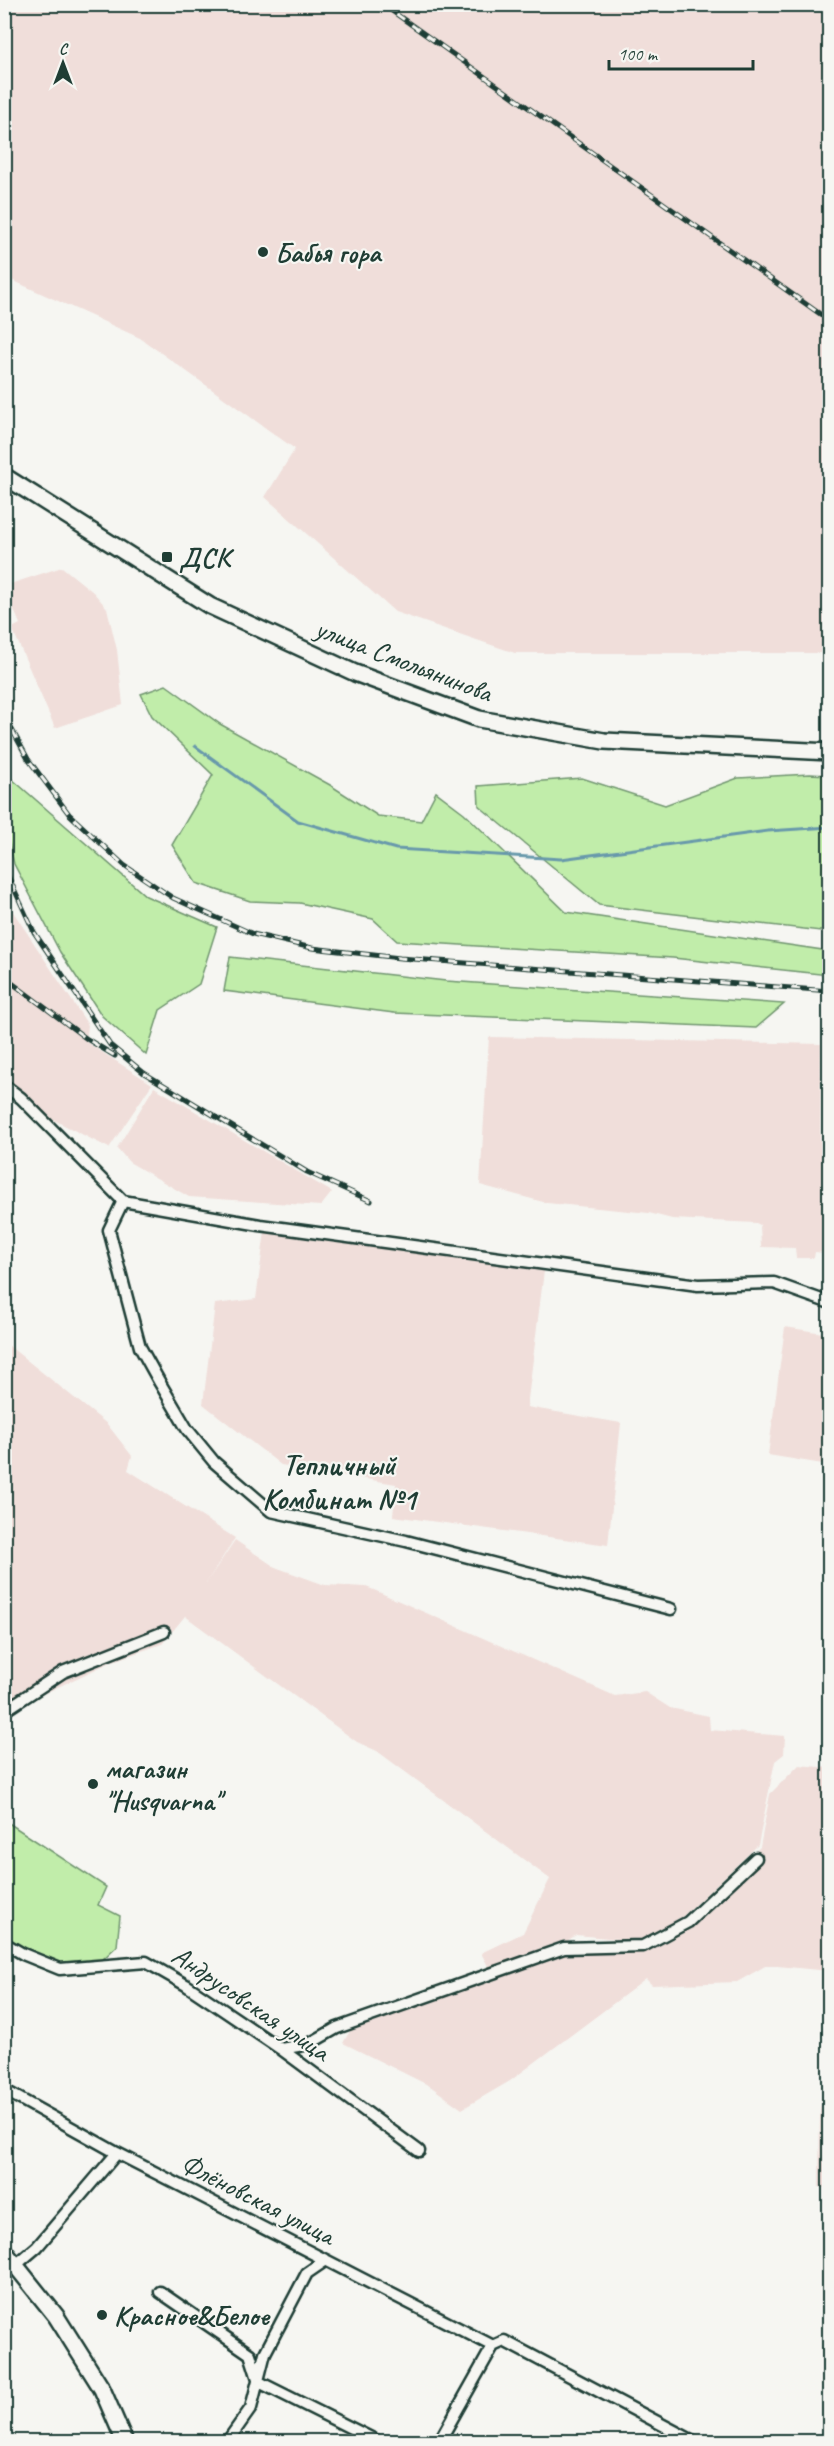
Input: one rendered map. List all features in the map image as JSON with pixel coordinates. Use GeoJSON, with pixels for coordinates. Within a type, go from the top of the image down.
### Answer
{"type":"FeatureCollection","features":[{"type":"Feature","properties":{"kind":"street","name":"улица Смольянинова"},"geometry":{"type":"LineString","coordinates":[[4,476],[210,606],[354,673],[479,719],[604,741],[830,752]]}},
{"type":"Feature","properties":{"kind":"street"},"geometry":{"type":"LineString","coordinates":[[4,1085],[21,1098],[123,1201],[260,1225],[698,1285],[774,1283],[830,1303]]}},
{"type":"Feature","properties":{"kind":"street"},"geometry":{"type":"LineString","coordinates":[[123,1201],[109,1230],[140,1347],[187,1429],[214,1462],[271,1511],[406,1542],[671,1609]]}},
{"type":"Feature","properties":{"kind":"street"},"geometry":{"type":"LineString","coordinates":[[4,1711],[63,1672],[164,1632]]}},
{"type":"Feature","properties":{"kind":"street"},"geometry":{"type":"LineString","coordinates":[[281,2049],[309,2044],[337,2028],[564,1948],[643,1946],[688,1922],[756,1858]]}},
{"type":"Feature","properties":{"kind":"street","name":"Андрусовская улица"},"geometry":{"type":"LineString","coordinates":[[4,1943],[23,1954],[60,1969],[147,1962],[186,1985],[281,2049],[419,2151]]}},
{"type":"Feature","properties":{"kind":"street","name":"Флёновская улица"},"geometry":{"type":"LineString","coordinates":[[4,2090],[117,2153],[493,2346]]}},
{"type":"Feature","properties":{"kind":"street"},"geometry":{"type":"LineString","coordinates":[[17,2265],[37,2247],[117,2153]]}},
{"type":"Feature","properties":{"kind":"street"},"geometry":{"type":"LineString","coordinates":[[4,2251],[56,2316],[102,2389],[125,2442]]}},
{"type":"Feature","properties":{"kind":"street"},"geometry":{"type":"LineString","coordinates":[[227,2442],[251,2408],[266,2353],[307,2273],[326,2260]]}},
{"type":"Feature","properties":{"kind":"street"},"geometry":{"type":"LineString","coordinates":[[160,2292],[250,2354],[259,2382],[379,2442]]}},
{"type":"Feature","properties":{"kind":"street"},"geometry":{"type":"LineString","coordinates":[[439,2442],[493,2346],[504,2341],[695,2442]]}},
{"type":"Feature","properties":{"kind":"shaded area","name":"ДСК"},"geometry":{"type":"Polygon","coordinates":[[[8,5],[829,5],[829,653],[515,653],[395,612],[265,497],[295,449],[140,338],[5,277],[4,56],[8,5]]]}},
{"type":"Feature","properties":{"kind":"shaded area"},"geometry":{"type":"Polygon","coordinates":[[[62,567],[93,592],[107,608],[117,650],[123,705],[55,728],[12,628],[20,624],[4,586],[62,567]]]}},
{"type":"Feature","properties":{"kind":"shaded area"},"geometry":{"type":"Polygon","coordinates":[[[4,898],[88,1025],[86,1042],[152,1084],[109,1148],[5,1095],[4,898]]]}},
{"type":"Feature","properties":{"kind":"shaded area"},"geometry":{"type":"Polygon","coordinates":[[[489,1037],[821,1044],[820,1141],[830,1141],[829,1294],[826,1292],[825,1253],[815,1252],[814,1258],[796,1258],[795,1248],[761,1247],[760,1225],[756,1223],[672,1219],[649,1213],[547,1203],[480,1185],[489,1037]]]}},
{"type":"Feature","properties":{"kind":"shaded area"},"geometry":{"type":"Polygon","coordinates":[[[154,1087],[332,1192],[321,1206],[189,1197],[129,1162],[117,1148],[154,1087]]]}},
{"type":"Feature","properties":{"kind":"shaded area","name":"Тепличный Комбинат №1"},"geometry":{"type":"Polygon","coordinates":[[[265,1231],[544,1271],[527,1407],[621,1423],[608,1545],[393,1516],[396,1484],[281,1465],[203,1404],[215,1304],[256,1299],[265,1231]]]}},
{"type":"Feature","properties":{"kind":"shaded area"},"geometry":{"type":"Polygon","coordinates":[[[785,1327],[829,1334],[829,1465],[768,1455],[785,1327]]]}},
{"type":"Feature","properties":{"kind":"shaded area"},"geometry":{"type":"Polygon","coordinates":[[[4,1342],[107,1424],[132,1456],[128,1470],[235,1538],[206,1583],[235,1540],[275,1567],[325,1585],[366,1587],[374,1590],[615,1696],[645,1692],[670,1708],[709,1716],[710,1730],[785,1736],[784,1754],[775,1761],[758,1845],[683,1916],[640,1941],[576,1935],[561,1945],[571,1942],[642,1942],[684,1918],[760,1847],[770,1794],[799,1765],[829,1768],[829,1971],[767,1965],[737,1982],[652,1985],[646,1979],[510,2081],[462,2109],[430,2086],[343,2043],[360,2014],[552,1948],[489,1968],[481,1953],[523,1933],[550,1879],[377,1751],[357,1742],[185,1616],[162,1644],[113,1661],[22,1704],[5,1716],[4,1342]]]}},
{"type":"Feature","properties":{"kind":"shaded area"},"geometry":{"type":"Polygon","coordinates":[[[829,2072],[830,2188],[819,2187],[820,2109],[829,2072]]]}},
{"type":"Feature","properties":{"kind":"green space"},"geometry":{"type":"Polygon","coordinates":[[[166,685],[220,724],[330,785],[378,816],[421,821],[436,792],[464,813],[566,912],[829,951],[829,975],[673,958],[397,941],[373,919],[300,903],[250,901],[196,883],[172,845],[213,775],[152,716],[141,694],[166,685]]]}},
{"type":"Feature","properties":{"kind":"green space"},"geometry":{"type":"Polygon","coordinates":[[[4,772],[146,896],[217,927],[199,984],[160,1010],[146,1055],[102,1016],[60,952],[14,864],[5,827],[4,772]]]}},
{"type":"Feature","properties":{"kind":"green space"},"geometry":{"type":"Polygon","coordinates":[[[829,775],[829,932],[599,905],[479,806],[478,786],[582,778],[665,805],[738,778],[829,775]]]}},
{"type":"Feature","properties":{"kind":"green space"},"geometry":{"type":"Polygon","coordinates":[[[230,957],[446,981],[784,1004],[756,1028],[394,1013],[224,991],[230,957]]]}},
{"type":"Feature","properties":{"kind":"green space"},"geometry":{"type":"Polygon","coordinates":[[[4,1820],[106,1887],[98,1905],[120,1916],[117,1946],[102,1960],[62,1964],[26,1950],[5,1937],[4,1820]]]}},
{"type":"Feature","properties":{"kind":"waterway"},"geometry":{"type":"LineString","coordinates":[[195,746],[298,821],[396,849],[561,859],[768,831],[830,827]]}},
{"type":"Feature","properties":{"kind":"railway"},"geometry":{"type":"LineString","coordinates":[[382,4],[830,321]]}},
{"type":"Feature","properties":{"kind":"railway"},"geometry":{"type":"LineString","coordinates":[[4,715],[28,759],[69,814],[124,865],[173,898],[253,934],[312,948],[400,958],[830,991]]}},
{"type":"Feature","properties":{"kind":"railway"},"geometry":{"type":"LineString","coordinates":[[4,867],[34,932],[110,1045],[144,1073],[307,1172],[371,1201]]}},
{"type":"Feature","properties":{"kind":"railway"},"geometry":{"type":"LineString","coordinates":[[4,977],[87,1039],[115,1056]]}},
{"type":"Feature","properties":{"kind":"place","name":"Бабья гора"},"geometry":{"type":"Point","coordinates":[263,252]}},
{"type":"Feature","properties":{"kind":"place","name":"ДСК"},"geometry":{"type":"Point","coordinates":[167,557]}},
{"type":"Feature","properties":{"kind":"place","name":"магазин \"Husqvarna\""},"geometry":{"type":"Point","coordinates":[93,1784]}},
{"type":"Feature","properties":{"kind":"place","name":"Красное&Белое"},"geometry":{"type":"Point","coordinates":[102,2315]}},
{"type":"Feature","properties":{"kind":"district","name":"Тепличный Комбинат №1"},"geometry":{"type":"Point","coordinates":[339,1482]}}]}
